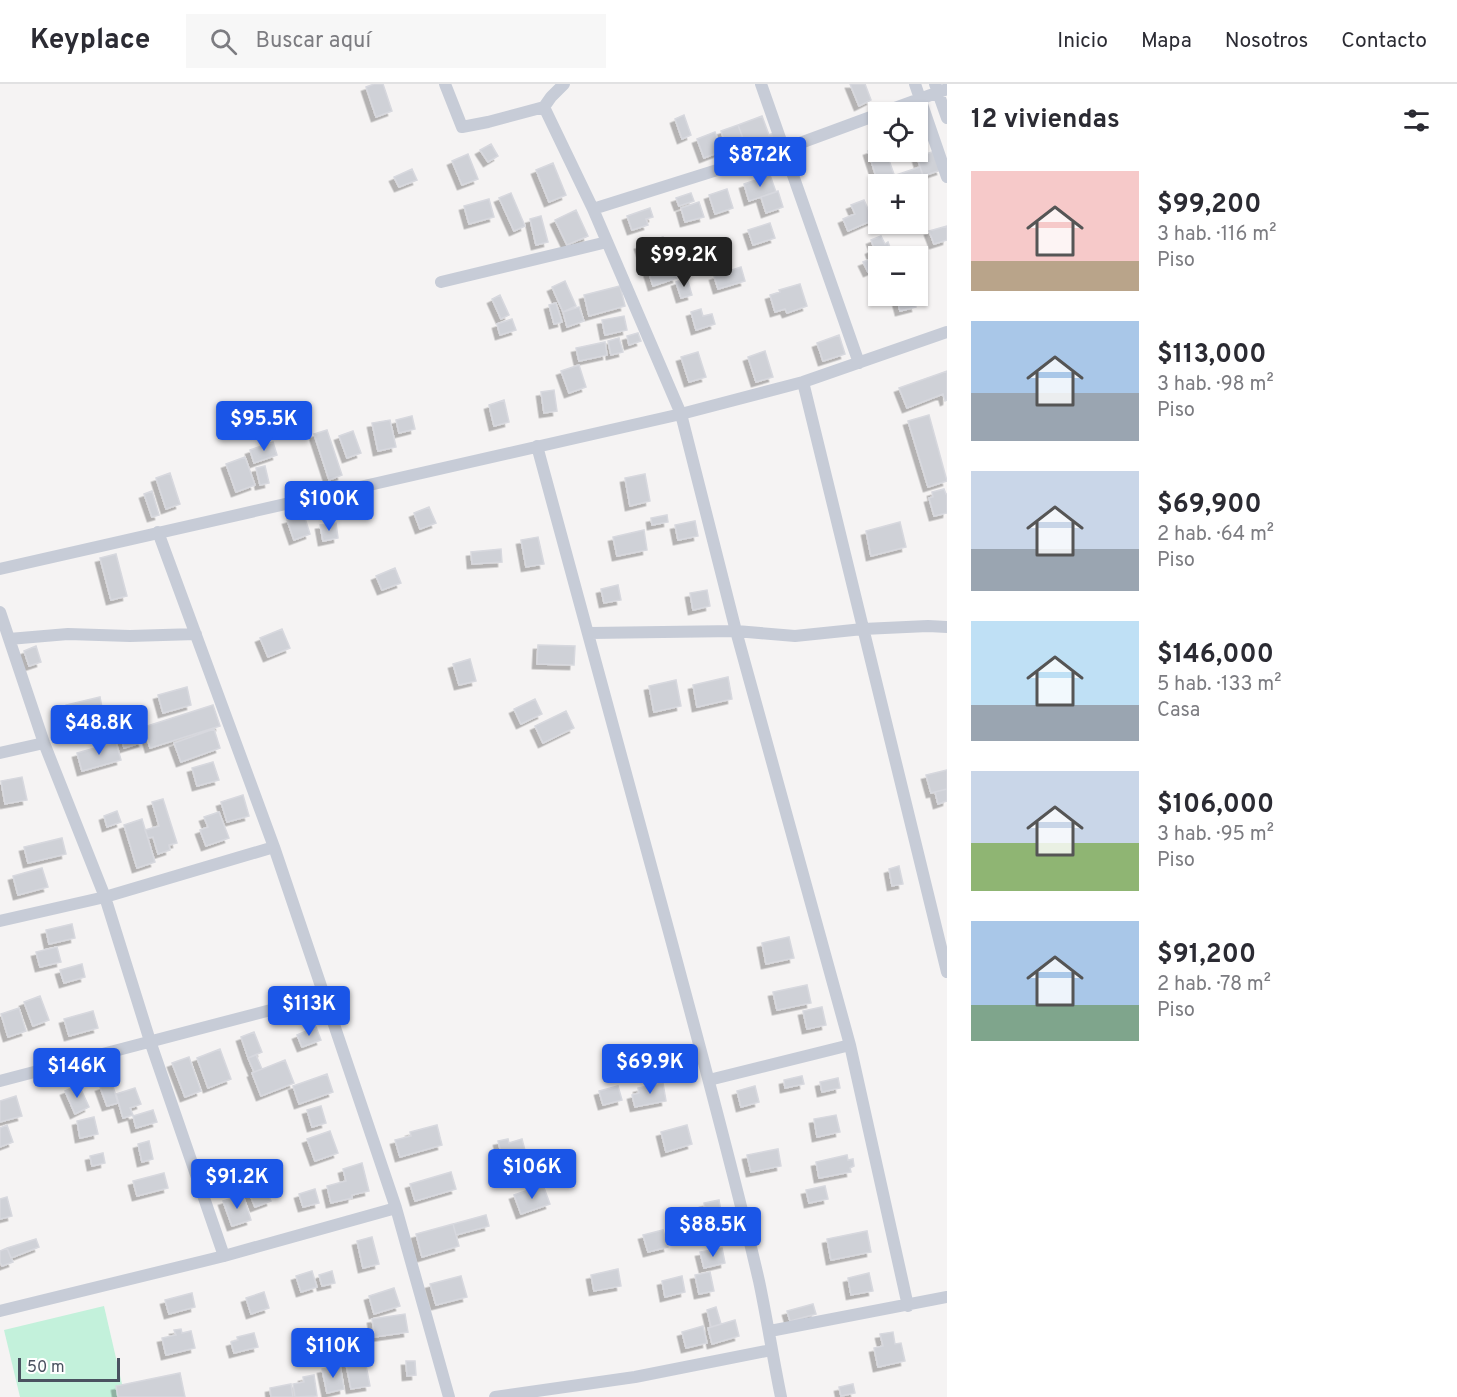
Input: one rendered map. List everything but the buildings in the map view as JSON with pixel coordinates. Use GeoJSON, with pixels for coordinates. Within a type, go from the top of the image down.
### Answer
{"type":"FeatureCollection","features":[{"type":"Feature","properties":{"kind":"street"},"geometry":{"type":"LineString","coordinates":[[445,84],[462,127],[544,107],[564,84]]}},
{"type":"Feature","properties":{"kind":"street"},"geometry":{"type":"LineString","coordinates":[[761,84],[859,363]]}},
{"type":"Feature","properties":{"kind":"street"},"geometry":{"type":"LineString","coordinates":[[915,84],[947,177]]}},
{"type":"Feature","properties":{"kind":"street"},"geometry":{"type":"LineString","coordinates":[[912,102],[940,88],[947,118]]}},
{"type":"Feature","properties":{"kind":"street"},"geometry":{"type":"LineString","coordinates":[[544,107],[608,242],[681,414],[736,631],[850,1045],[908,1306]]}},
{"type":"Feature","properties":{"kind":"street"},"geometry":{"type":"LineString","coordinates":[[593,209],[784,149],[868,118]]}},
{"type":"Feature","properties":{"kind":"street"},"geometry":{"type":"LineString","coordinates":[[441,282],[608,242]]}},
{"type":"Feature","properties":{"kind":"street"},"geometry":{"type":"LineString","coordinates":[[0,569],[681,414],[803,382],[947,332]]}},
{"type":"Feature","properties":{"kind":"street"},"geometry":{"type":"LineString","coordinates":[[803,382],[947,972]]}},
{"type":"Feature","properties":{"kind":"street"},"geometry":{"type":"LineString","coordinates":[[537,446],[590,633],[709,1080],[759,1282],[781,1397]]}},
{"type":"Feature","properties":{"kind":"street"},"geometry":{"type":"LineString","coordinates":[[158,532],[274,847],[396,1208],[449,1397]]}},
{"type":"Feature","properties":{"kind":"street"},"geometry":{"type":"LineString","coordinates":[[0,612],[44,742],[105,897],[150,1041],[225,1256]]}},
{"type":"Feature","properties":{"kind":"street"},"geometry":{"type":"LineString","coordinates":[[590,633],[736,631],[795,636],[863,629],[947,627]]}},
{"type":"Feature","properties":{"kind":"street"},"geometry":{"type":"LineString","coordinates":[[9,639],[68,634],[130,636],[196,634]]}},
{"type":"Feature","properties":{"kind":"street"},"geometry":{"type":"LineString","coordinates":[[0,753],[44,742]]}},
{"type":"Feature","properties":{"kind":"street"},"geometry":{"type":"LineString","coordinates":[[0,921],[105,897],[274,847]]}},
{"type":"Feature","properties":{"kind":"street"},"geometry":{"type":"LineString","coordinates":[[0,1081],[324,996]]}},
{"type":"Feature","properties":{"kind":"street"},"geometry":{"type":"LineString","coordinates":[[709,1080],[850,1045]]}},
{"type":"Feature","properties":{"kind":"street"},"geometry":{"type":"LineString","coordinates":[[0,1311],[225,1256],[396,1208]]}},
{"type":"Feature","properties":{"kind":"street"},"geometry":{"type":"LineString","coordinates":[[770,1331],[947,1297]]}},
{"type":"Feature","properties":{"kind":"street"},"geometry":{"type":"LineString","coordinates":[[495,1397],[635,1377],[771,1350]]}},
{"type":"Feature","properties":{"kind":"green space"},"geometry":{"type":"Polygon","coordinates":[[[104,1306],[125,1397],[20,1397],[4,1330],[104,1306]]]}}]}
